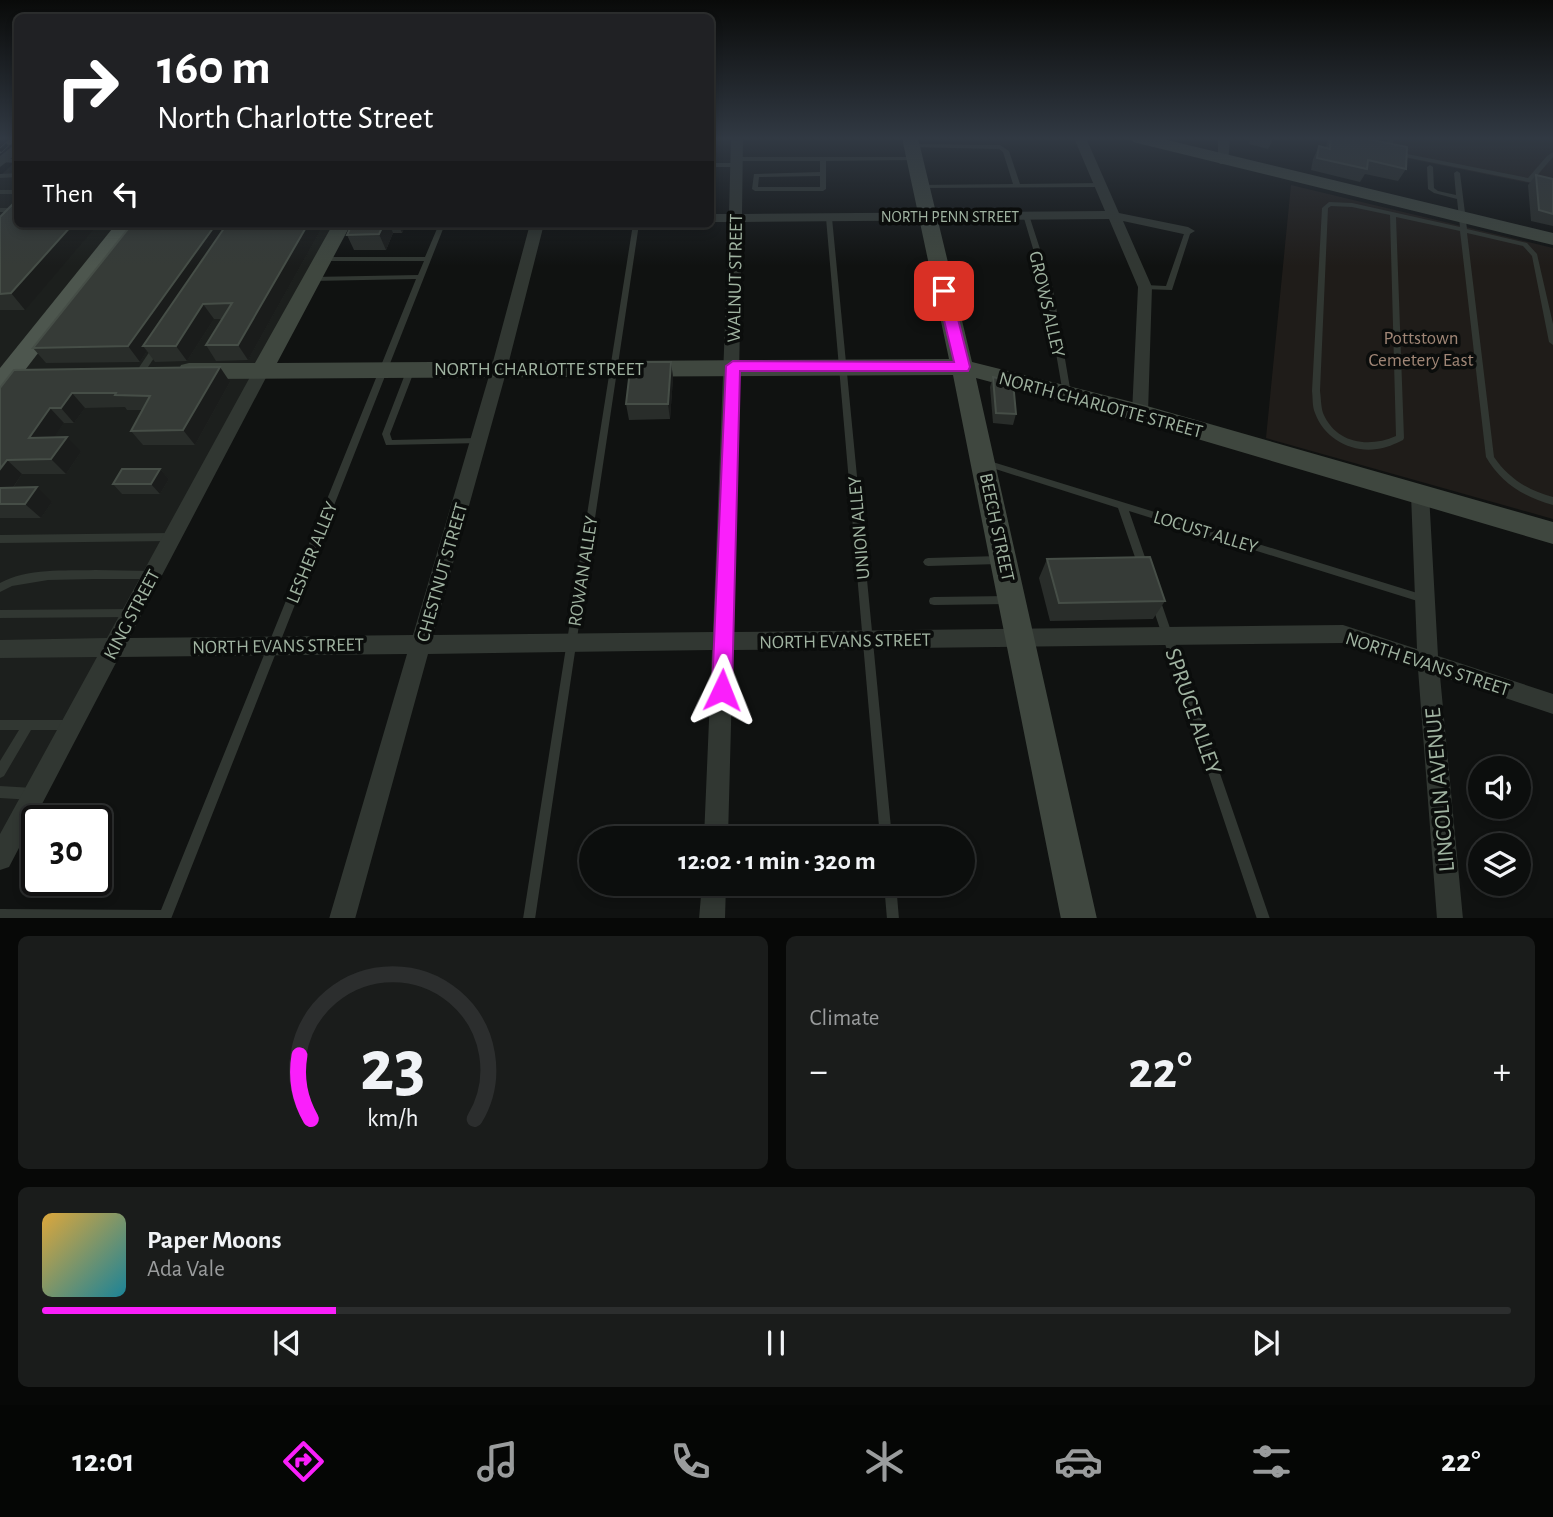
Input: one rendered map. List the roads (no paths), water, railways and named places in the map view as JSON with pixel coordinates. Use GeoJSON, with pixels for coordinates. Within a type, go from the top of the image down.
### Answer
{"type":"FeatureCollection","features":[{"type":"Feature","properties":{"kind":"main road","name":"BEECH STREET"},"geometry":{"type":"LineString","coordinates":[[918,181],[984,463],[1079,918]]}},
{"type":"Feature","properties":{"kind":"main road"},"geometry":{"type":"LineString","coordinates":[[1303,181],[1462,223],[1553,239]]}},
{"type":"Feature","properties":{"kind":"main road"},"geometry":{"type":"LineString","coordinates":[[3,377],[124,228]]}},
{"type":"Feature","properties":{"kind":"main road"},"geometry":{"type":"LineString","coordinates":[[114,372],[262,370],[340,228]]}},
{"type":"Feature","properties":{"kind":"main road","name":"NORTH CHARLOTTE STREET"},"geometry":{"type":"LineString","coordinates":[[262,370],[962,367],[1140,413],[1553,533]]}},
{"type":"Feature","properties":{"kind":"main road"},"geometry":{"type":"LineString","coordinates":[[3,377],[36,373]]}},
{"type":"Feature","properties":{"kind":"street","name":"WALNUT STREET"},"geometry":{"type":"LineString","coordinates":[[716,826],[733,366],[736,181]]}},
{"type":"Feature","properties":{"kind":"street"},"geometry":{"type":"LineString","coordinates":[[1098,181],[1145,287],[1140,413]]}},
{"type":"Feature","properties":{"kind":"street","name":"NORTH PENN STREET"},"geometry":{"type":"LineString","coordinates":[[714,218],[1112,215],[1188,230]]}},
{"type":"Feature","properties":{"kind":"street","name":"CHESTNUT STREET"},"geometry":{"type":"LineString","coordinates":[[342,918],[499,369],[536,228]]}},
{"type":"Feature","properties":{"kind":"street","name":"KING STREET"},"geometry":{"type":"LineString","coordinates":[[0,858],[262,370]]}},
{"type":"Feature","properties":{"kind":"street","name":"LINCOLN AVENUE"},"geometry":{"type":"LineString","coordinates":[[1420,494],[1428,663],[1450,918]]}},
{"type":"Feature","properties":{"kind":"street","name":"NORTH EVANS STREET"},"geometry":{"type":"LineString","coordinates":[[0,649],[1343,634],[1553,704]]}},
{"type":"Feature","properties":{"kind":"street"},"geometry":{"type":"LineString","coordinates":[[712,918],[713,896]]}},
{"type":"Feature","properties":{"kind":"lane"},"geometry":{"type":"LineString","coordinates":[[756,181],[755,189],[823,189],[823,181]]}},
{"type":"Feature","properties":{"kind":"lane"},"geometry":{"type":"LineString","coordinates":[[1016,181],[1017,185]]}},
{"type":"Feature","properties":{"kind":"lane"},"geometry":{"type":"LineString","coordinates":[[1431,181],[1432,188],[1436,192],[1460,198]]}},
{"type":"Feature","properties":{"kind":"lane"},"geometry":{"type":"LineString","coordinates":[[1458,181],[1490,457],[1494,466],[1523,490],[1553,501]]}},
{"type":"Feature","properties":{"kind":"lane"},"geometry":{"type":"LineString","coordinates":[[1533,181],[1553,185]]}},
{"type":"Feature","properties":{"kind":"lane"},"geometry":{"type":"LineString","coordinates":[[919,186],[1099,184]]}},
{"type":"Feature","properties":{"kind":"lane"},"geometry":{"type":"LineString","coordinates":[[1393,215],[1400,438],[1385,445],[1360,447],[1338,436],[1319,412],[1316,391],[1325,208],[1336,202],[1393,215],[1462,223],[1525,244],[1532,250],[1553,342]]}},
{"type":"Feature","properties":{"kind":"lane","name":"GROWS ALLEY"},"geometry":{"type":"LineString","coordinates":[[1026,215],[1049,289],[1067,394]]}},
{"type":"Feature","properties":{"kind":"lane","name":"UNION ALLEY"},"geometry":{"type":"LineString","coordinates":[[829,218],[885,826]]}},
{"type":"Feature","properties":{"kind":"lane","name":"LESHER ALLEY"},"geometry":{"type":"LineString","coordinates":[[165,917],[440,228]]}},
{"type":"Feature","properties":{"kind":"lane","name":"ROWAN ALLEY"},"geometry":{"type":"LineString","coordinates":[[528,918],[635,228]]}},
{"type":"Feature","properties":{"kind":"lane"},"geometry":{"type":"LineString","coordinates":[[1145,287],[1169,288],[1188,230]]}},
{"type":"Feature","properties":{"kind":"lane"},"geometry":{"type":"LineString","coordinates":[[323,259],[428,259]]}},
{"type":"Feature","properties":{"kind":"lane"},"geometry":{"type":"LineString","coordinates":[[312,279],[421,277]]}},
{"type":"Feature","properties":{"kind":"lane"},"geometry":{"type":"LineString","coordinates":[[141,372],[164,337]]}},
{"type":"Feature","properties":{"kind":"lane"},"geometry":{"type":"LineString","coordinates":[[411,369],[386,434],[389,443],[478,440]]}},
{"type":"Feature","properties":{"kind":"lane","name":"LOCUST ALLEY"},"geometry":{"type":"LineString","coordinates":[[984,463],[1427,601]]}},
{"type":"Feature","properties":{"kind":"lane","name":"SPRUCE ALLEY"},"geometry":{"type":"LineString","coordinates":[[1122,505],[1264,918]]}},
{"type":"Feature","properties":{"kind":"lane"},"geometry":{"type":"LineString","coordinates":[[0,539],[173,537]]}},
{"type":"Feature","properties":{"kind":"lane"},"geometry":{"type":"LineString","coordinates":[[928,562],[1004,560]]}},
{"type":"Feature","properties":{"kind":"lane"},"geometry":{"type":"LineString","coordinates":[[0,588],[3,584],[26,577],[153,575]]}},
{"type":"Feature","properties":{"kind":"lane"},"geometry":{"type":"LineString","coordinates":[[934,601],[1013,599]]}},
{"type":"Feature","properties":{"kind":"lane"},"geometry":{"type":"LineString","coordinates":[[0,614],[132,613]]}},
{"type":"Feature","properties":{"kind":"lane"},"geometry":{"type":"LineString","coordinates":[[0,725],[72,725]]}},
{"type":"Feature","properties":{"kind":"lane"},"geometry":{"type":"LineString","coordinates":[[0,772],[28,725]]}},
{"type":"Feature","properties":{"kind":"lane"},"geometry":{"type":"LineString","coordinates":[[0,792],[35,794]]}},
{"type":"Feature","properties":{"kind":"lane"},"geometry":{"type":"LineString","coordinates":[[891,896],[893,918]]}},
{"type":"Feature","properties":{"kind":"lane"},"geometry":{"type":"LineString","coordinates":[[0,915],[165,917]]}},
{"type":"Feature","properties":{"kind":"park label","name":"Pottstown Cemetery East"},"geometry":{"type":"Point","coordinates":[1421,348]}}]}
